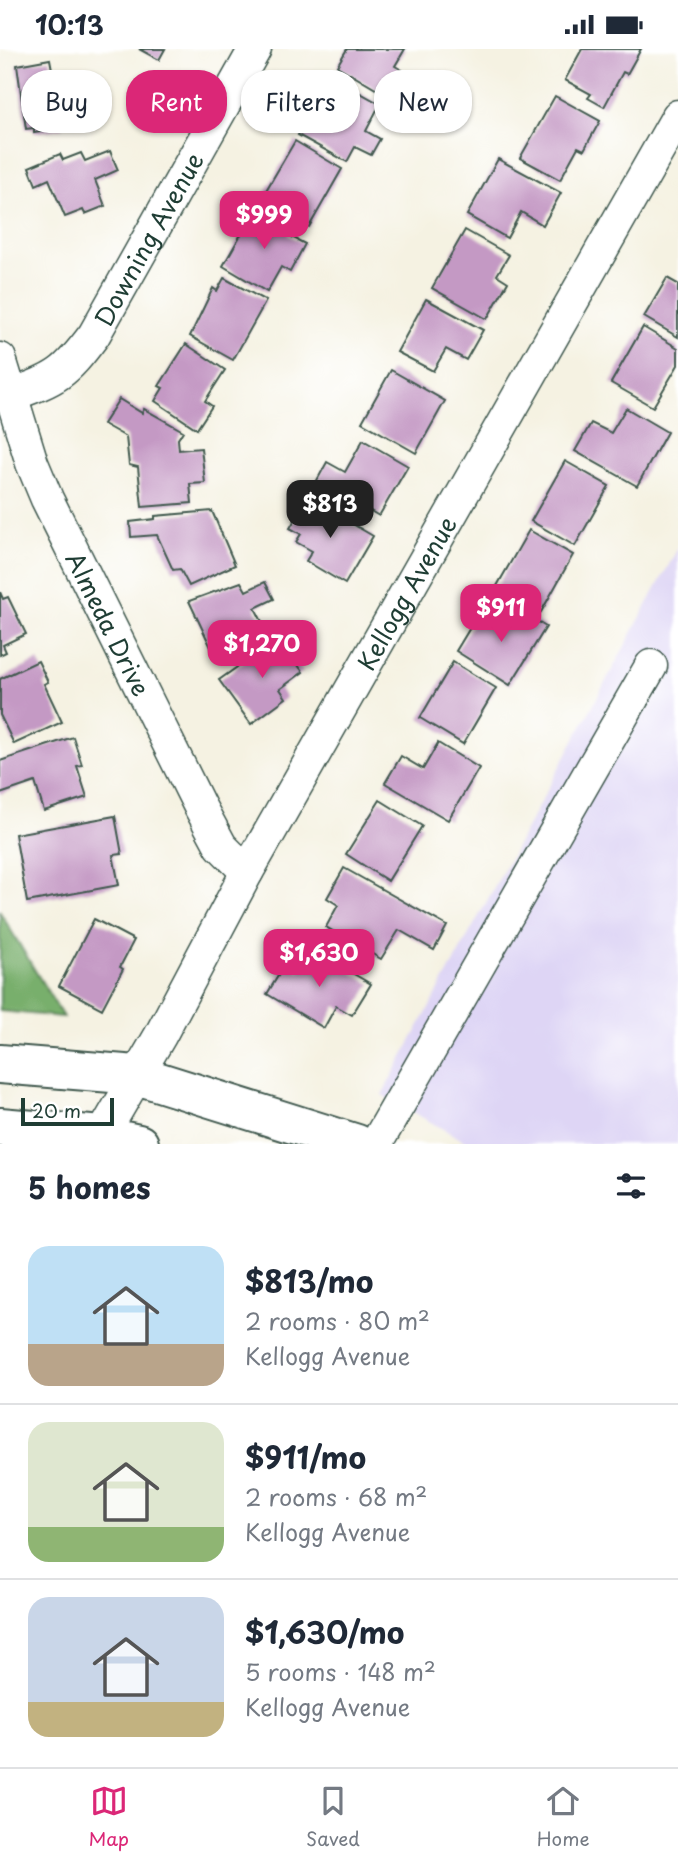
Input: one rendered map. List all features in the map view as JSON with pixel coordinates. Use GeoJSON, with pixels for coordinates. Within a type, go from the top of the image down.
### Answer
{"type":"FeatureCollection","features":[{"type":"Feature","properties":{"kind":"main road"},"geometry":{"type":"LineString","coordinates":[[0,1064],[137,1075],[358,1144]]}},
{"type":"Feature","properties":{"kind":"main road"},"geometry":{"type":"LineString","coordinates":[[0,1127],[139,1144]]}},
{"type":"Feature","properties":{"kind":"street","name":"Downing Avenue"},"geometry":{"type":"LineString","coordinates":[[11,395],[52,380],[72,365],[94,335],[255,49]]}},
{"type":"Feature","properties":{"kind":"street","name":"Kellogg Avenue"},"geometry":{"type":"LineString","coordinates":[[99,1140],[247,872],[678,116]]}},
{"type":"Feature","properties":{"kind":"street","name":"Almeda Drive"},"geometry":{"type":"LineString","coordinates":[[0,359],[32,463],[53,512],[221,846],[247,872]]}},
{"type":"Feature","properties":{"kind":"street"},"geometry":{"type":"LineString","coordinates":[[376,1144],[651,666]]}},
{"type":"Feature","properties":{"kind":"shaded area"},"geometry":{"type":"Polygon","coordinates":[[[678,548],[678,1144],[470,1144],[382,1095],[678,548]]]}},
{"type":"Feature","properties":{"kind":"green space"},"geometry":{"type":"Polygon","coordinates":[[[0,912],[63,1017],[0,1011],[0,912]]]}},
{"type":"Feature","properties":{"kind":"building"},"geometry":{"type":"Polygon","coordinates":[[[139,49],[165,49],[159,60],[139,49]]]}},
{"type":"Feature","properties":{"kind":"building"},"geometry":{"type":"Polygon","coordinates":[[[347,49],[405,49],[395,66],[402,70],[374,70],[374,88],[360,80],[360,70],[344,70],[337,66],[347,49]]]}},
{"type":"Feature","properties":{"kind":"building"},"geometry":{"type":"Polygon","coordinates":[[[582,49],[641,49],[627,74],[623,72],[604,107],[588,98],[591,94],[565,80],[582,49]]]}},
{"type":"Feature","properties":{"kind":"building"},"geometry":{"type":"Polygon","coordinates":[[[50,59],[52,70],[21,70],[21,93],[17,65],[50,59]]]}},
{"type":"Feature","properties":{"kind":"building"},"geometry":{"type":"Polygon","coordinates":[[[360,93],[374,101],[374,116],[366,131],[380,139],[371,155],[355,147],[347,162],[298,135],[360,133],[360,93]]]}},
{"type":"Feature","properties":{"kind":"building"},"geometry":{"type":"Polygon","coordinates":[[[555,96],[600,121],[584,150],[578,147],[560,180],[520,158],[555,96]]]}},
{"type":"Feature","properties":{"kind":"building"},"geometry":{"type":"Polygon","coordinates":[[[295,141],[342,169],[309,227],[261,199],[295,141]]]}},
{"type":"Feature","properties":{"kind":"building"},"geometry":{"type":"Polygon","coordinates":[[[110,151],[118,170],[95,180],[105,206],[85,214],[83,210],[65,217],[49,179],[36,185],[29,167],[60,154],[63,160],[81,153],[85,161],[110,151]]]}},
{"type":"Feature","properties":{"kind":"building"},"geometry":{"type":"Polygon","coordinates":[[[498,159],[561,193],[543,225],[521,212],[507,238],[467,215],[498,159]]]}},
{"type":"Feature","properties":{"kind":"building"},"geometry":{"type":"Polygon","coordinates":[[[256,208],[292,228],[288,235],[305,244],[290,272],[281,267],[267,292],[223,266],[256,208]]]}},
{"type":"Feature","properties":{"kind":"building"},"geometry":{"type":"Polygon","coordinates":[[[465,230],[509,255],[497,275],[508,282],[487,319],[432,288],[465,230]]]}},
{"type":"Feature","properties":{"kind":"building"},"geometry":{"type":"Polygon","coordinates":[[[224,278],[266,301],[233,360],[190,336],[213,288],[217,291],[224,278]]]}},
{"type":"Feature","properties":{"kind":"building"},"geometry":{"type":"Polygon","coordinates":[[[667,278],[678,284],[678,337],[644,317],[667,278]]]}},
{"type":"Feature","properties":{"kind":"building"},"geometry":{"type":"Polygon","coordinates":[[[426,299],[483,330],[466,360],[446,349],[433,371],[397,352],[426,299]]]}},
{"type":"Feature","properties":{"kind":"building"},"geometry":{"type":"Polygon","coordinates":[[[643,327],[678,348],[678,365],[653,407],[611,383],[643,327]]]}},
{"type":"Feature","properties":{"kind":"building"},"geometry":{"type":"Polygon","coordinates":[[[186,344],[225,370],[205,401],[212,406],[197,429],[155,401],[163,388],[159,386],[186,344]]]}},
{"type":"Feature","properties":{"kind":"building"},"geometry":{"type":"Polygon","coordinates":[[[391,370],[445,401],[416,453],[362,422],[391,370]]]}},
{"type":"Feature","properties":{"kind":"building"},"geometry":{"type":"Polygon","coordinates":[[[119,399],[142,413],[144,409],[183,431],[178,439],[179,450],[201,448],[205,483],[190,484],[192,503],[142,507],[138,467],[129,465],[126,437],[103,424],[119,399]]]}},
{"type":"Feature","properties":{"kind":"building"},"geometry":{"type":"Polygon","coordinates":[[[626,408],[667,432],[637,486],[575,451],[591,423],[611,433],[626,408]]]}},
{"type":"Feature","properties":{"kind":"building"},"geometry":{"type":"Polygon","coordinates":[[[363,440],[408,466],[379,516],[362,506],[360,510],[315,484],[327,462],[345,472],[363,440]]]}},
{"type":"Feature","properties":{"kind":"building"},"geometry":{"type":"Polygon","coordinates":[[[565,461],[609,486],[575,546],[531,521],[565,461]]]}},
{"type":"Feature","properties":{"kind":"building"},"geometry":{"type":"Polygon","coordinates":[[[308,498],[373,536],[345,584],[306,561],[312,551],[296,542],[301,534],[290,528],[308,498]]]}},
{"type":"Feature","properties":{"kind":"building"},"geometry":{"type":"Polygon","coordinates":[[[212,511],[235,565],[189,586],[180,569],[173,570],[157,535],[131,537],[130,522],[155,519],[155,516],[212,511]]]}},
{"type":"Feature","properties":{"kind":"building"},"geometry":{"type":"Polygon","coordinates":[[[529,530],[573,555],[541,612],[497,586],[529,530]]]}},
{"type":"Feature","properties":{"kind":"building"},"geometry":{"type":"Polygon","coordinates":[[[241,582],[246,591],[265,582],[274,599],[255,608],[268,633],[217,660],[189,601],[241,582]]]}},
{"type":"Feature","properties":{"kind":"building"},"geometry":{"type":"Polygon","coordinates":[[[0,592],[3,599],[8,597],[26,634],[3,645],[6,652],[0,655],[0,592]]]}},
{"type":"Feature","properties":{"kind":"building"},"geometry":{"type":"Polygon","coordinates":[[[516,609],[546,627],[510,685],[456,651],[479,613],[504,629],[516,609]]]}},
{"type":"Feature","properties":{"kind":"building"},"geometry":{"type":"Polygon","coordinates":[[[278,638],[303,672],[280,689],[286,698],[251,724],[219,680],[278,638]]]}},
{"type":"Feature","properties":{"kind":"building"},"geometry":{"type":"Polygon","coordinates":[[[38,661],[48,682],[44,684],[62,722],[14,744],[0,715],[0,679],[38,661]]]}},
{"type":"Feature","properties":{"kind":"building"},"geometry":{"type":"Polygon","coordinates":[[[453,662],[496,688],[463,744],[420,718],[453,662]]]}},
{"type":"Feature","properties":{"kind":"building"},"geometry":{"type":"Polygon","coordinates":[[[73,737],[82,765],[77,766],[87,797],[44,811],[35,782],[0,794],[0,761],[73,737]]]}},
{"type":"Feature","properties":{"kind":"building"},"geometry":{"type":"Polygon","coordinates":[[[438,743],[479,768],[448,820],[385,783],[401,756],[423,769],[438,743]]]}},
{"type":"Feature","properties":{"kind":"building"},"geometry":{"type":"Polygon","coordinates":[[[380,800],[422,826],[388,881],[346,854],[380,800]]]}},
{"type":"Feature","properties":{"kind":"building"},"geometry":{"type":"Polygon","coordinates":[[[115,816],[122,854],[113,855],[119,885],[27,902],[15,834],[115,816]]]}},
{"type":"Feature","properties":{"kind":"building"},"geometry":{"type":"Polygon","coordinates":[[[344,868],[447,926],[434,950],[399,930],[381,959],[326,927],[338,905],[327,898],[344,868]]]}},
{"type":"Feature","properties":{"kind":"building"},"geometry":{"type":"Polygon","coordinates":[[[94,919],[134,940],[120,967],[123,969],[102,1009],[59,986],[94,919]]]}},
{"type":"Feature","properties":{"kind":"building"},"geometry":{"type":"Polygon","coordinates":[[[312,950],[371,984],[352,1015],[336,1006],[324,1028],[267,994],[286,963],[300,972],[312,950]]]}}]}
